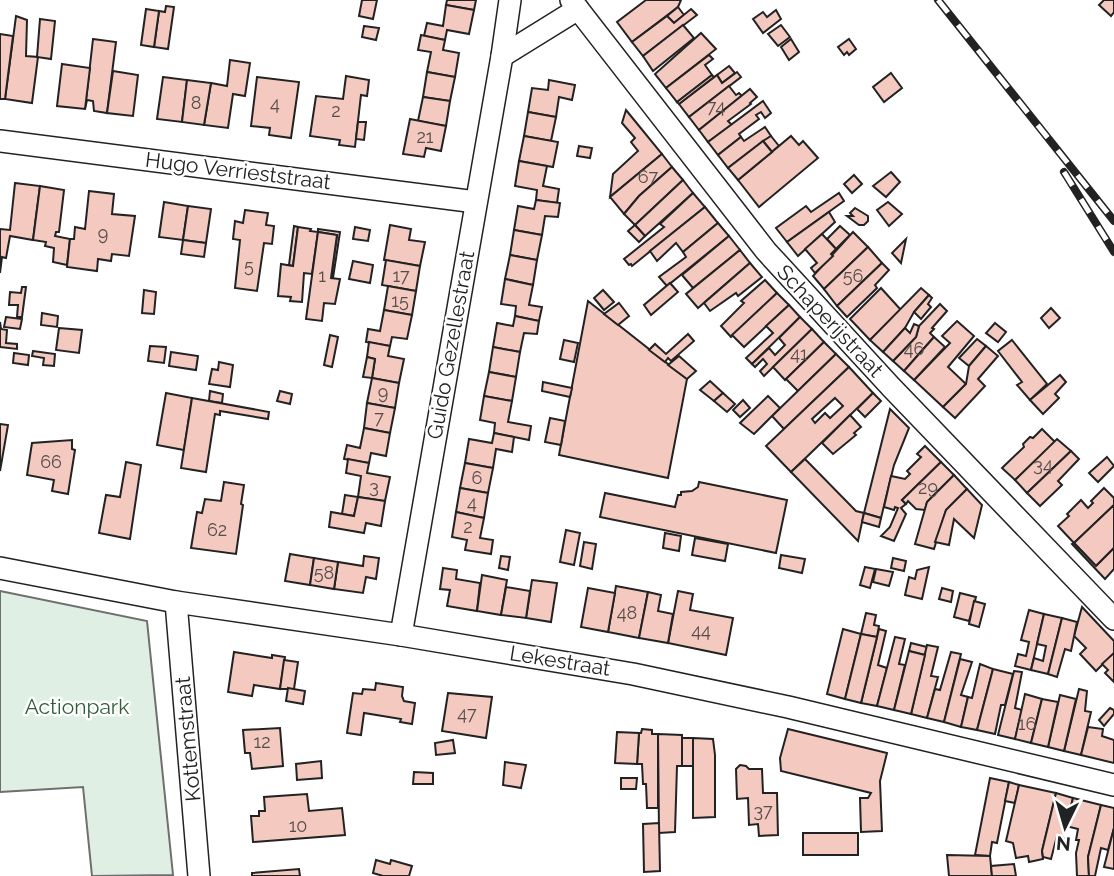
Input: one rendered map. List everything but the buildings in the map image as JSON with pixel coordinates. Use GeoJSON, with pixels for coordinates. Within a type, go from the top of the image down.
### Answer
{"type":"FeatureCollection","features":[{"type":"Feature","properties":{"kind":"street","name":"Guido Gezellestraat"},"geometry":{"type":"LineString","coordinates":[[401,635],[510,0]]}},
{"type":"Feature","properties":{"kind":"street"},"geometry":{"type":"LineString","coordinates":[[502,56],[575,5]]}},
{"type":"Feature","properties":{"kind":"street","name":"Schaperijstraat"},"geometry":{"type":"LineString","coordinates":[[575,5],[766,251],[891,387],[1114,620]]}},
{"type":"Feature","properties":{"kind":"street","name":"Hugo Verrieststraat"},"geometry":{"type":"LineString","coordinates":[[0,141],[476,202]]}},
{"type":"Feature","properties":{"kind":"street","name":"Lekestraat"},"geometry":{"type":"LineString","coordinates":[[0,568],[176,602],[401,635],[633,674],[788,707],[1114,785]]}},
{"type":"Feature","properties":{"kind":"street","name":"Kottemstraat"},"geometry":{"type":"LineString","coordinates":[[176,602],[200,876]]}},
{"type":"Feature","properties":{"kind":"green space","name":"Actionpark"},"geometry":{"type":"Polygon","coordinates":[[[0,591],[147,621],[173,875],[92,876],[83,787],[0,792],[0,591]]]}},
{"type":"Feature","properties":{"kind":"railway"},"geometry":{"type":"LineString","coordinates":[[938,0],[1114,221]]}},
{"type":"Feature","properties":{"kind":"railway"},"geometry":{"type":"LineString","coordinates":[[1064,172],[1114,252]]}}]}
